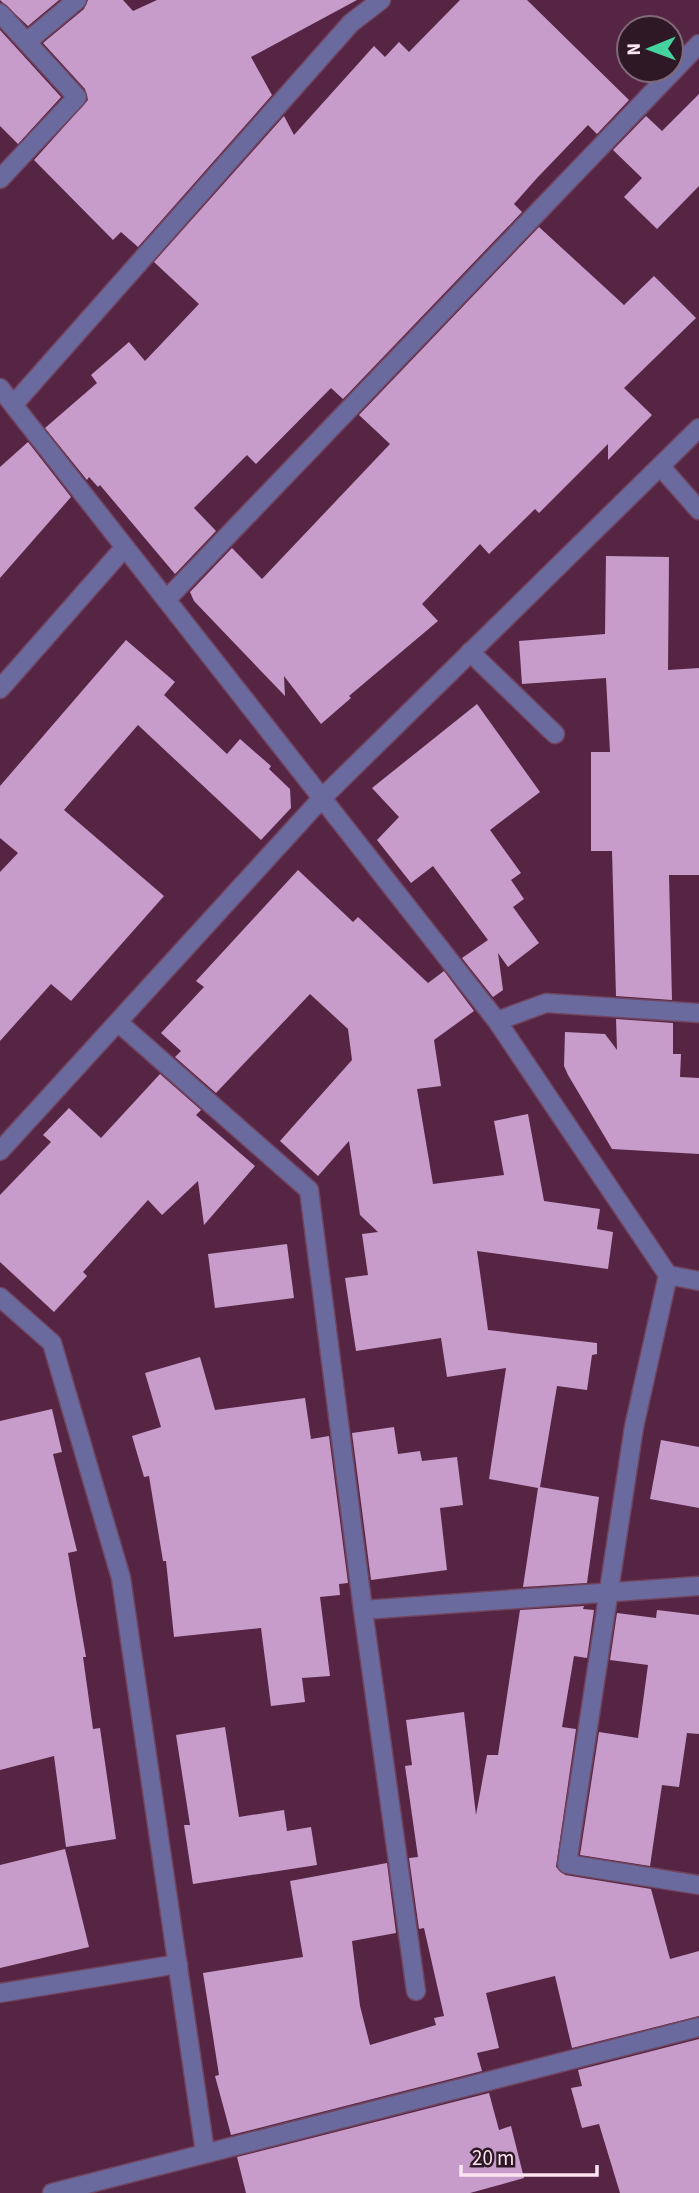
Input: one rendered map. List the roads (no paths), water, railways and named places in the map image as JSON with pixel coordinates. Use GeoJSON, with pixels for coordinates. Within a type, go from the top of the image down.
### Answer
{"type":"FeatureCollection","features":[{"type":"Feature","properties":{"kind":"street"},"geometry":{"type":"LineString","coordinates":[[29,40],[77,0]]}},
{"type":"Feature","properties":{"kind":"street"},"geometry":{"type":"LineString","coordinates":[[14,404],[351,23],[381,0]]}},
{"type":"Feature","properties":{"kind":"street"},"geometry":{"type":"LineString","coordinates":[[0,13],[29,40],[78,97],[0,179]]}},
{"type":"Feature","properties":{"kind":"street"},"geometry":{"type":"LineString","coordinates":[[166,600],[699,44]]}},
{"type":"Feature","properties":{"kind":"street"},"geometry":{"type":"LineString","coordinates":[[0,388],[497,1021],[668,1275],[635,1427],[567,1864],[699,1885]]}},
{"type":"Feature","properties":{"kind":"street"},"geometry":{"type":"LineString","coordinates":[[0,1151],[322,798],[699,428]]}},
{"type":"Feature","properties":{"kind":"street"},"geometry":{"type":"LineString","coordinates":[[660,466],[699,510]]}},
{"type":"Feature","properties":{"kind":"street"},"geometry":{"type":"LineString","coordinates":[[0,690],[124,548]]}},
{"type":"Feature","properties":{"kind":"street"},"geometry":{"type":"LineString","coordinates":[[470,652],[555,734]]}},
{"type":"Feature","properties":{"kind":"street"},"geometry":{"type":"LineString","coordinates":[[497,1021],[546,1003],[699,1013]]}},
{"type":"Feature","properties":{"kind":"street"},"geometry":{"type":"LineString","coordinates":[[119,1023],[309,1190],[416,1991]]}},
{"type":"Feature","properties":{"kind":"street"},"geometry":{"type":"LineString","coordinates":[[668,1275],[699,1280]]}},
{"type":"Feature","properties":{"kind":"street"},"geometry":{"type":"LineString","coordinates":[[0,1297],[52,1343],[121,1578],[205,2152]]}},
{"type":"Feature","properties":{"kind":"street"},"geometry":{"type":"LineString","coordinates":[[363,1610],[609,1590],[699,1586]]}},
{"type":"Feature","properties":{"kind":"street"},"geometry":{"type":"LineString","coordinates":[[0,1993],[178,1964]]}},
{"type":"Feature","properties":{"kind":"street"},"geometry":{"type":"LineString","coordinates":[[52,2193],[699,2027]]}}]}
